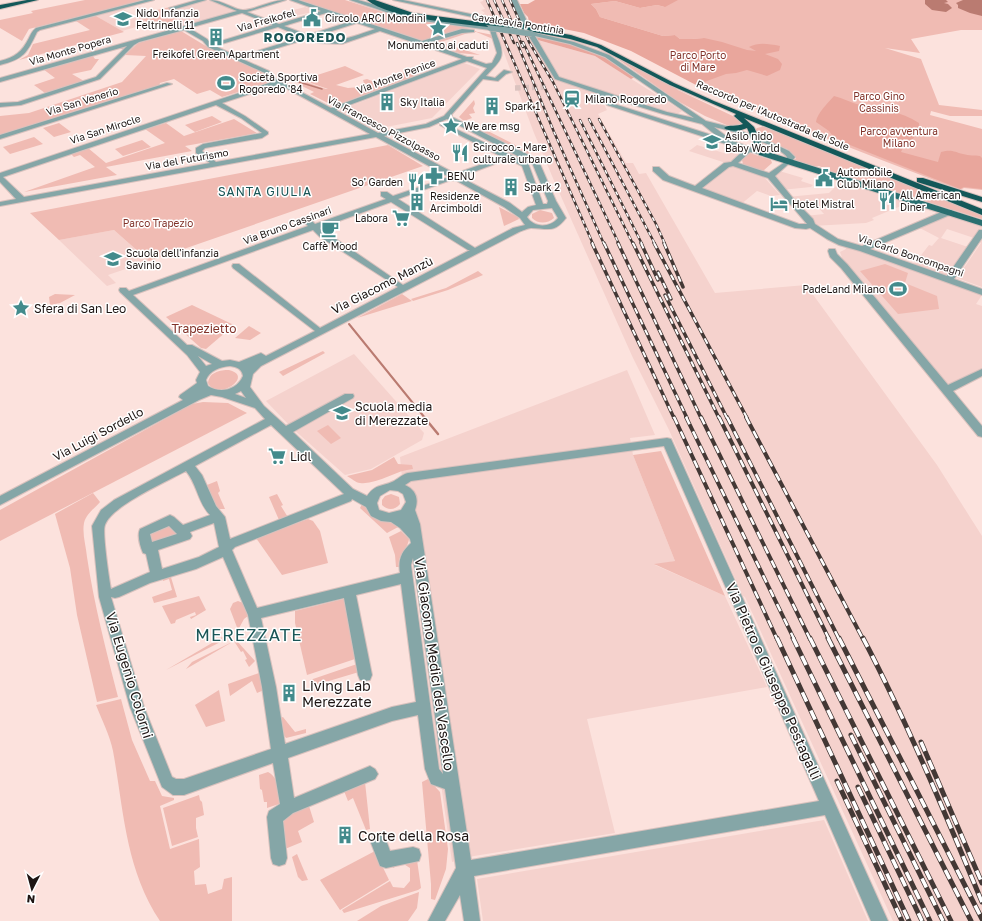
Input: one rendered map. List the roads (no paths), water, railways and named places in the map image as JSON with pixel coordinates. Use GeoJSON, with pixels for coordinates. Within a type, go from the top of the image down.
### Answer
{"type":"FeatureCollection","features":[{"type":"Feature","properties":{"kind":"highway"},"geometry":{"type":"LineString","coordinates":[[0,1],[4,0]]}},
{"type":"Feature","properties":{"kind":"highway"},"geometry":{"type":"LineString","coordinates":[[0,7],[35,0]]}},
{"type":"Feature","properties":{"kind":"highway","name":"Raccordo per l'Autostrada del Sole"},"geometry":{"type":"LineString","coordinates":[[370,0],[392,9],[418,16],[573,34],[610,46],[696,90],[908,176]]}},
{"type":"Feature","properties":{"kind":"highway","name":"Raccordo per l'Autostrada del Sole"},"geometry":{"type":"LineString","coordinates":[[379,0],[397,7],[488,25]]}},
{"type":"Feature","properties":{"kind":"highway","name":"Raccordo per l'Autostrada del Sole"},"geometry":{"type":"LineString","coordinates":[[530,30],[571,37],[599,46],[676,85],[728,109],[982,212]]}},
{"type":"Feature","properties":{"kind":"highway"},"geometry":{"type":"LineString","coordinates":[[676,85],[684,92],[735,114],[746,123],[762,153]]}},
{"type":"Feature","properties":{"kind":"highway"},"geometry":{"type":"LineString","coordinates":[[728,128],[745,127],[746,123]]}},
{"type":"Feature","properties":{"kind":"highway"},"geometry":{"type":"LineString","coordinates":[[908,176],[982,200]]}},
{"type":"Feature","properties":{"kind":"highway"},"geometry":{"type":"LineString","coordinates":[[908,176],[982,206]]}},
{"type":"Feature","properties":{"kind":"main road"},"geometry":{"type":"LineString","coordinates":[[762,153],[982,222]]}},
{"type":"Feature","properties":{"kind":"street"},"geometry":{"type":"LineString","coordinates":[[0,64],[15,59],[23,54],[37,29],[151,0]]}},
{"type":"Feature","properties":{"kind":"street"},"geometry":{"type":"LineString","coordinates":[[172,8],[203,0]]}},
{"type":"Feature","properties":{"kind":"street"},"geometry":{"type":"LineString","coordinates":[[214,0],[306,37],[339,46],[381,29]]}},
{"type":"Feature","properties":{"kind":"street","name":"Via Monte Popera"},"geometry":{"type":"LineString","coordinates":[[0,80],[127,44],[132,44],[283,0]]}},
{"type":"Feature","properties":{"kind":"street"},"geometry":{"type":"LineString","coordinates":[[293,0],[454,55],[493,65],[507,72],[496,80],[485,78]]}},
{"type":"Feature","properties":{"kind":"street","name":"Cavalcavia Pontinia"},"geometry":{"type":"LineString","coordinates":[[353,0],[407,16],[488,25]]}},
{"type":"Feature","properties":{"kind":"street"},"geometry":{"type":"LineString","coordinates":[[396,0],[488,19],[501,51],[499,60],[488,69],[449,114],[434,124]]}},
{"type":"Feature","properties":{"kind":"street"},"geometry":{"type":"LineString","coordinates":[[514,0],[522,18],[555,76],[562,81],[665,113],[728,128],[754,137],[787,152],[790,156],[789,162],[778,169],[771,176]]}},
{"type":"Feature","properties":{"kind":"street","name":"Via Freikofel"},"geometry":{"type":"LineString","coordinates":[[210,46],[327,11]]}},
{"type":"Feature","properties":{"kind":"street"},"geometry":{"type":"LineString","coordinates":[[243,57],[358,21]]}},
{"type":"Feature","properties":{"kind":"street","name":"Via Francesco Pizzolpasso"},"geometry":{"type":"LineString","coordinates":[[185,28],[205,40],[210,46],[268,72],[276,83],[286,86],[507,206],[532,225]]}},
{"type":"Feature","properties":{"kind":"street"},"geometry":{"type":"LineString","coordinates":[[422,43],[465,30],[495,34]]}},
{"type":"Feature","properties":{"kind":"street","name":"Cavalcavia Pontinia"},"geometry":{"type":"LineString","coordinates":[[530,30],[607,56],[688,110],[732,144]]}},
{"type":"Feature","properties":{"kind":"street"},"geometry":{"type":"LineString","coordinates":[[0,105],[19,104],[100,77],[132,44]]}},
{"type":"Feature","properties":{"kind":"street"},"geometry":{"type":"LineString","coordinates":[[454,55],[483,63]]}},
{"type":"Feature","properties":{"kind":"street","name":"Via Monte Penice"},"geometry":{"type":"LineString","coordinates":[[331,110],[467,59]]}},
{"type":"Feature","properties":{"kind":"street"},"geometry":{"type":"LineString","coordinates":[[375,134],[437,119],[483,70],[483,63]]}},
{"type":"Feature","properties":{"kind":"street","name":"Via San Mirocle"},"geometry":{"type":"LineString","coordinates":[[0,175],[276,83]]}},
{"type":"Feature","properties":{"kind":"street","name":"Via San Venerio"},"geometry":{"type":"LineString","coordinates":[[0,137],[169,84]]}},
{"type":"Feature","properties":{"kind":"street"},"geometry":{"type":"LineString","coordinates":[[601,92],[606,96],[606,100],[610,104],[762,153]]}},
{"type":"Feature","properties":{"kind":"street"},"geometry":{"type":"LineString","coordinates":[[606,100],[612,98],[623,99]]}},
{"type":"Feature","properties":{"kind":"street"},"geometry":{"type":"LineString","coordinates":[[213,162],[198,152],[198,149],[203,146],[262,136],[266,133],[243,117],[217,103]]}},
{"type":"Feature","properties":{"kind":"street","name":"Cavalcavia Pontinia"},"geometry":{"type":"LineString","coordinates":[[688,110],[728,128]]}},
{"type":"Feature","properties":{"kind":"street"},"geometry":{"type":"LineString","coordinates":[[449,114],[450,118],[460,125],[533,161],[552,201],[562,218],[558,224],[546,227],[532,225]]}},
{"type":"Feature","properties":{"kind":"street"},"geometry":{"type":"LineString","coordinates":[[375,134],[449,122],[460,125]]}},
{"type":"Feature","properties":{"kind":"street"},"geometry":{"type":"LineString","coordinates":[[443,125],[526,163],[524,165],[542,206],[558,211]]}},
{"type":"Feature","properties":{"kind":"street"},"geometry":{"type":"LineString","coordinates":[[451,128],[460,125]]}},
{"type":"Feature","properties":{"kind":"street","name":"Via del Futurismo"},"geometry":{"type":"LineString","coordinates":[[0,204],[20,198],[375,134]]}},
{"type":"Feature","properties":{"kind":"street","name":"Via del Futurismo"},"geometry":{"type":"LineString","coordinates":[[0,200],[20,198],[375,134]]}},
{"type":"Feature","properties":{"kind":"street"},"geometry":{"type":"LineString","coordinates":[[732,144],[731,138],[734,135],[754,137]]}},
{"type":"Feature","properties":{"kind":"street"},"geometry":{"type":"LineString","coordinates":[[733,164],[749,149]]}},
{"type":"Feature","properties":{"kind":"street","name":"Via Bruno Cassinari"},"geometry":{"type":"LineString","coordinates":[[139,291],[455,177],[507,154]]}},
{"type":"Feature","properties":{"kind":"street"},"geometry":{"type":"LineString","coordinates":[[778,169],[780,159]]}},
{"type":"Feature","properties":{"kind":"street"},"geometry":{"type":"LineString","coordinates":[[696,189],[727,165],[733,164],[771,176],[808,224],[832,246],[833,255],[844,266],[982,433]]}},
{"type":"Feature","properties":{"kind":"street"},"geometry":{"type":"LineString","coordinates":[[656,169],[666,178],[696,189],[783,220],[795,220],[808,224]]}},
{"type":"Feature","properties":{"kind":"street"},"geometry":{"type":"LineString","coordinates":[[0,178],[20,198]]}},
{"type":"Feature","properties":{"kind":"street"},"geometry":{"type":"LineString","coordinates":[[384,194],[402,207],[472,248]]}},
{"type":"Feature","properties":{"kind":"street"},"geometry":{"type":"LineString","coordinates":[[542,206],[551,206],[552,201]]}},
{"type":"Feature","properties":{"kind":"street"},"geometry":{"type":"LineString","coordinates":[[793,204],[795,220]]}},
{"type":"Feature","properties":{"kind":"street","name":"Via Francesco Pizzolpasso"},"geometry":{"type":"LineString","coordinates":[[507,206],[532,208],[542,206]]}},
{"type":"Feature","properties":{"kind":"street","name":"Via Giacomo Manzù"},"geometry":{"type":"LineString","coordinates":[[240,365],[251,361],[519,224],[525,212],[532,208]]}},
{"type":"Feature","properties":{"kind":"street"},"geometry":{"type":"LineString","coordinates":[[863,249],[949,212]]}},
{"type":"Feature","properties":{"kind":"street"},"geometry":{"type":"LineString","coordinates":[[307,221],[323,235],[399,285]]}},
{"type":"Feature","properties":{"kind":"street","name":"Via Giacomo Manzù"},"geometry":{"type":"LineString","coordinates":[[248,373],[254,366],[265,360],[516,230],[532,225]]}},
{"type":"Feature","properties":{"kind":"street"},"geometry":{"type":"LineString","coordinates":[[949,280],[982,232]]}},
{"type":"Feature","properties":{"kind":"street","name":"Via Carlo Boncompagni"},"geometry":{"type":"LineString","coordinates":[[832,246],[863,249],[982,292]]}},
{"type":"Feature","properties":{"kind":"street"},"geometry":{"type":"LineString","coordinates":[[212,255],[222,262]]}},
{"type":"Feature","properties":{"kind":"street"},"geometry":{"type":"LineString","coordinates":[[236,266],[316,328]]}},
{"type":"Feature","properties":{"kind":"street"},"geometry":{"type":"LineString","coordinates":[[158,274],[164,281]]}},
{"type":"Feature","properties":{"kind":"street"},"geometry":{"type":"LineString","coordinates":[[123,290],[190,353],[206,372]]}},
{"type":"Feature","properties":{"kind":"street"},"geometry":{"type":"LineString","coordinates":[[178,342],[220,364]]}},
{"type":"Feature","properties":{"kind":"street"},"geometry":{"type":"LineString","coordinates":[[224,394],[238,389],[248,378],[248,373],[240,365],[230,363],[220,364],[206,372],[201,380],[205,389],[224,394],[259,407],[336,478],[349,492],[362,498],[377,515],[393,518],[404,524],[417,541]]}},
{"type":"Feature","properties":{"kind":"street"},"geometry":{"type":"LineString","coordinates":[[947,390],[982,372]]}},
{"type":"Feature","properties":{"kind":"street"},"geometry":{"type":"LineString","coordinates":[[244,384],[245,389],[256,400],[259,407]]}},
{"type":"Feature","properties":{"kind":"street","name":"Via Luigi Sordello"},"geometry":{"type":"LineString","coordinates":[[0,494],[190,394],[205,389]]}},
{"type":"Feature","properties":{"kind":"street","name":"Via Luigi Sordello"},"geometry":{"type":"LineString","coordinates":[[0,501],[195,398],[205,389]]}},
{"type":"Feature","properties":{"kind":"street"},"geometry":{"type":"LineString","coordinates":[[286,431],[349,396]]}},
{"type":"Feature","properties":{"kind":"street","name":"Via Eugenio Colorni"},"geometry":{"type":"LineString","coordinates":[[273,419],[118,503],[105,513],[98,526],[97,535],[106,597],[137,707],[167,782],[173,787],[184,787],[392,714],[424,707]]}},
{"type":"Feature","properties":{"kind":"street","name":"Via Pietro e Giuseppe Pestagalli"},"geometry":{"type":"LineString","coordinates":[[423,475],[667,442],[880,921]]}},
{"type":"Feature","properties":{"kind":"street"},"geometry":{"type":"LineString","coordinates":[[188,466],[196,475],[215,513],[226,550],[254,615],[268,687],[288,808]]}},
{"type":"Feature","properties":{"kind":"street"},"geometry":{"type":"LineString","coordinates":[[395,486],[408,477],[423,475]]}},
{"type":"Feature","properties":{"kind":"street"},"geometry":{"type":"LineString","coordinates":[[393,518],[402,515],[409,510],[412,500],[410,492],[411,483],[414,479],[423,475]]}},
{"type":"Feature","properties":{"kind":"street"},"geometry":{"type":"LineString","coordinates":[[336,478],[356,489],[376,492]]}},
{"type":"Feature","properties":{"kind":"street"},"geometry":{"type":"LineString","coordinates":[[370,506],[371,498],[376,492],[385,487],[395,486],[410,492]]}},
{"type":"Feature","properties":{"kind":"street"},"geometry":{"type":"LineString","coordinates":[[115,593],[157,576],[193,564],[226,550],[231,544],[321,510],[347,498]]}},
{"type":"Feature","properties":{"kind":"street","name":"Via Giacomo Medici del Vascello"},"geometry":{"type":"LineString","coordinates":[[409,510],[414,524],[417,541],[472,921]]}},
{"type":"Feature","properties":{"kind":"street"},"geometry":{"type":"LineString","coordinates":[[181,530],[215,513]]}},
{"type":"Feature","properties":{"kind":"street"},"geometry":{"type":"LineString","coordinates":[[172,515],[181,530],[186,536],[147,549],[144,532],[172,515]]}},
{"type":"Feature","properties":{"kind":"street","name":"Via Giacomo Medici del Vascello"},"geometry":{"type":"LineString","coordinates":[[417,541],[408,553],[405,560],[432,769],[436,779],[452,784]]}},
{"type":"Feature","properties":{"kind":"street"},"geometry":{"type":"LineString","coordinates":[[151,547],[157,576]]}},
{"type":"Feature","properties":{"kind":"street"},"geometry":{"type":"LineString","coordinates":[[254,615],[349,590],[407,577]]}},
{"type":"Feature","properties":{"kind":"street"},"geometry":{"type":"LineString","coordinates":[[349,590],[365,675]]}},
{"type":"Feature","properties":{"kind":"street"},"geometry":{"type":"LineString","coordinates":[[279,858],[275,817],[288,808],[370,774]]}},
{"type":"Feature","properties":{"kind":"street"},"geometry":{"type":"LineString","coordinates":[[436,921],[464,869],[829,807]]}},
{"type":"Feature","properties":{"kind":"street"},"geometry":{"type":"LineString","coordinates":[[379,843],[386,860],[413,855]]}},
{"type":"Feature","properties":{"kind":"waterway"},"geometry":{"type":"LineString","coordinates":[[279,76],[322,89]]}},
{"type":"Feature","properties":{"kind":"waterway"},"geometry":{"type":"LineString","coordinates":[[349,324],[425,418]]}},
{"type":"Feature","properties":{"kind":"waterway"},"geometry":{"type":"LineString","coordinates":[[424,417],[438,434]]}},
{"type":"Feature","properties":{"kind":"tunnel"},"geometry":{"type":"LineString","coordinates":[[515,88],[549,87]]}},
{"type":"Feature","properties":{"kind":"railway"},"geometry":{"type":"LineString","coordinates":[[487,0],[593,244]]}},
{"type":"Feature","properties":{"kind":"railway"},"geometry":{"type":"LineString","coordinates":[[494,0],[514,43]]}},
{"type":"Feature","properties":{"kind":"railway"},"geometry":{"type":"LineString","coordinates":[[502,0],[523,47]]}},
{"type":"Feature","properties":{"kind":"railway"},"geometry":{"type":"LineString","coordinates":[[510,0],[529,42],[553,82],[633,244]]}},
{"type":"Feature","properties":{"kind":"railway"},"geometry":{"type":"LineString","coordinates":[[523,42],[619,244]]}},
{"type":"Feature","properties":{"kind":"railway"},"geometry":{"type":"LineString","coordinates":[[517,43],[554,132],[604,244]]}},
{"type":"Feature","properties":{"kind":"railway"},"geometry":{"type":"LineString","coordinates":[[589,119],[655,244]]}},
{"type":"Feature","properties":{"kind":"railway"},"geometry":{"type":"LineString","coordinates":[[599,119],[656,224],[665,244]]}},
{"type":"Feature","properties":{"kind":"railway"},"geometry":{"type":"LineString","coordinates":[[580,120],[642,244]]}},
{"type":"Feature","properties":{"kind":"railway"},"geometry":{"type":"LineString","coordinates":[[592,243],[674,418]]}},
{"type":"Feature","properties":{"kind":"railway"},"geometry":{"type":"LineString","coordinates":[[604,243],[687,418]]}},
{"type":"Feature","properties":{"kind":"railway"},"geometry":{"type":"LineString","coordinates":[[618,243],[701,418]]}},
{"type":"Feature","properties":{"kind":"railway"},"geometry":{"type":"LineString","coordinates":[[633,243],[719,418]]}},
{"type":"Feature","properties":{"kind":"railway"},"geometry":{"type":"LineString","coordinates":[[641,243],[658,280]]}},
{"type":"Feature","properties":{"kind":"railway"},"geometry":{"type":"LineString","coordinates":[[654,243],[747,418]]}},
{"type":"Feature","properties":{"kind":"railway"},"geometry":{"type":"LineString","coordinates":[[664,243],[683,287]]}},
{"type":"Feature","properties":{"kind":"railway"},"geometry":{"type":"LineString","coordinates":[[658,272],[671,299]]}},
{"type":"Feature","properties":{"kind":"railway"},"geometry":{"type":"LineString","coordinates":[[665,295],[727,418]]}},
{"type":"Feature","properties":{"kind":"railway"},"geometry":{"type":"LineString","coordinates":[[674,417],[777,639]]}},
{"type":"Feature","properties":{"kind":"railway"},"geometry":{"type":"LineString","coordinates":[[686,417],[794,639]]}},
{"type":"Feature","properties":{"kind":"railway"},"geometry":{"type":"LineString","coordinates":[[701,417],[810,639]]}},
{"type":"Feature","properties":{"kind":"railway"},"geometry":{"type":"LineString","coordinates":[[719,417],[829,639]]}},
{"type":"Feature","properties":{"kind":"railway"},"geometry":{"type":"LineString","coordinates":[[727,417],[839,639]]}},
{"type":"Feature","properties":{"kind":"railway"},"geometry":{"type":"LineString","coordinates":[[746,417],[863,639]]}},
{"type":"Feature","properties":{"kind":"railway"},"geometry":{"type":"LineString","coordinates":[[777,638],[909,921]]}},
{"type":"Feature","properties":{"kind":"railway"},"geometry":{"type":"LineString","coordinates":[[793,638],[930,921]]}},
{"type":"Feature","properties":{"kind":"railway"},"geometry":{"type":"LineString","coordinates":[[810,638],[951,921]]}},
{"type":"Feature","properties":{"kind":"railway"},"geometry":{"type":"LineString","coordinates":[[828,638],[971,921]]}},
{"type":"Feature","properties":{"kind":"railway"},"geometry":{"type":"LineString","coordinates":[[839,638],[982,919]]}},
{"type":"Feature","properties":{"kind":"railway"},"geometry":{"type":"LineString","coordinates":[[863,638],[911,736],[982,902]]}},
{"type":"Feature","properties":{"kind":"railway"},"geometry":{"type":"LineString","coordinates":[[851,735],[943,921]]}},
{"type":"Feature","properties":{"kind":"railway"},"geometry":{"type":"LineString","coordinates":[[921,742],[982,883]]}},
{"type":"Feature","properties":{"kind":"railway"},"geometry":{"type":"LineString","coordinates":[[837,781],[902,921]]}},
{"type":"Feature","properties":{"kind":"railway"},"geometry":{"type":"LineString","coordinates":[[858,787],[922,921]]}},
{"type":"Feature","properties":{"kind":"place","name":"Circolo ARCI Mondini"},"geometry":{"type":"Point","coordinates":[312,18]}},
{"type":"Feature","properties":{"kind":"place","name":"Nido Infanzia Feltrinelli 11"},"geometry":{"type":"Point","coordinates":[123,19]}},
{"type":"Feature","properties":{"kind":"place","name":"Monumento ai caduti"},"geometry":{"type":"Point","coordinates":[438,28]}},
{"type":"Feature","properties":{"kind":"place","name":"Freikofel Green Apartment"},"geometry":{"type":"Point","coordinates":[216,37]}},
{"type":"Feature","properties":{"kind":"place","name":"Società Sportiva Rogoredo '84"},"geometry":{"type":"Point","coordinates":[226,83]}},
{"type":"Feature","properties":{"kind":"place","name":"Milano Rogoredo"},"geometry":{"type":"Point","coordinates":[572,99]}},
{"type":"Feature","properties":{"kind":"place","name":"Sky Italia"},"geometry":{"type":"Point","coordinates":[387,102]}},
{"type":"Feature","properties":{"kind":"place","name":"Spark 1"},"geometry":{"type":"Point","coordinates":[492,106]}},
{"type":"Feature","properties":{"kind":"place","name":"We are msg"},"geometry":{"type":"Point","coordinates":[451,126]}},
{"type":"Feature","properties":{"kind":"place","name":"Asilo nido Baby World"},"geometry":{"type":"Point","coordinates":[712,142]}},
{"type":"Feature","properties":{"kind":"place","name":"Scirocco - Mare culturale urbano"},"geometry":{"type":"Point","coordinates":[460,153]}},
{"type":"Feature","properties":{"kind":"place","name":"BENU"},"geometry":{"type":"Point","coordinates":[434,176]}},
{"type":"Feature","properties":{"kind":"place","name":"Automobile Club Milano"},"geometry":{"type":"Point","coordinates":[824,178]}},
{"type":"Feature","properties":{"kind":"place","name":"So' Garden"},"geometry":{"type":"Point","coordinates":[416,182]}},
{"type":"Feature","properties":{"kind":"place","name":"Spark 2"},"geometry":{"type":"Point","coordinates":[511,187]}},
{"type":"Feature","properties":{"kind":"place","name":"All American Diner"},"geometry":{"type":"Point","coordinates":[887,201]}},
{"type":"Feature","properties":{"kind":"place","name":"Residenze Arcimboldi"},"geometry":{"type":"Point","coordinates":[417,202]}},
{"type":"Feature","properties":{"kind":"place","name":"Hotel Mistral"},"geometry":{"type":"Point","coordinates":[779,204]}},
{"type":"Feature","properties":{"kind":"place","name":"Labora"},"geometry":{"type":"Point","coordinates":[401,218]}},
{"type":"Feature","properties":{"kind":"place","name":"Caffè Mood"},"geometry":{"type":"Point","coordinates":[330,229]}},
{"type":"Feature","properties":{"kind":"place","name":"Scuola dell'infanzia Savinio"},"geometry":{"type":"Point","coordinates":[113,259]}},
{"type":"Feature","properties":{"kind":"place","name":"PadeLand Milano"},"geometry":{"type":"Point","coordinates":[898,289]}},
{"type":"Feature","properties":{"kind":"place","name":"Sfera di San Leo"},"geometry":{"type":"Point","coordinates":[21,308]}},
{"type":"Feature","properties":{"kind":"place","name":"Scuola media di Merezzate"},"geometry":{"type":"Point","coordinates":[342,413]}},
{"type":"Feature","properties":{"kind":"place","name":"Lidl"},"geometry":{"type":"Point","coordinates":[277,456]}},
{"type":"Feature","properties":{"kind":"place","name":"Living Lab Merezzate"},"geometry":{"type":"Point","coordinates":[289,693]}},
{"type":"Feature","properties":{"kind":"place","name":"Corte della Rosa"},"geometry":{"type":"Point","coordinates":[345,835]}},
{"type":"Feature","properties":{"kind":"district","name":"ROGOREDO"},"geometry":{"type":"Point","coordinates":[305,37]}},
{"type":"Feature","properties":{"kind":"district","name":"SANTA GIULIA"},"geometry":{"type":"Point","coordinates":[265,191]}},
{"type":"Feature","properties":{"kind":"district","name":"MEREZZATE"},"geometry":{"type":"Point","coordinates":[249,634]}},
{"type":"Feature","properties":{"kind":"park label","name":"Parco Porto di Mare"},"geometry":{"type":"Point","coordinates":[698,60]}},
{"type":"Feature","properties":{"kind":"park label","name":"Parco Gino Cassinis"},"geometry":{"type":"Point","coordinates":[879,102]}},
{"type":"Feature","properties":{"kind":"park label","name":"Parco avventura Milano"},"geometry":{"type":"Point","coordinates":[899,136]}},
{"type":"Feature","properties":{"kind":"park label","name":"Parco Trapezio"},"geometry":{"type":"Point","coordinates":[158,223]}},
{"type":"Feature","properties":{"kind":"park label","name":"Trapezietto"},"geometry":{"type":"Point","coordinates":[204,328]}}]}
